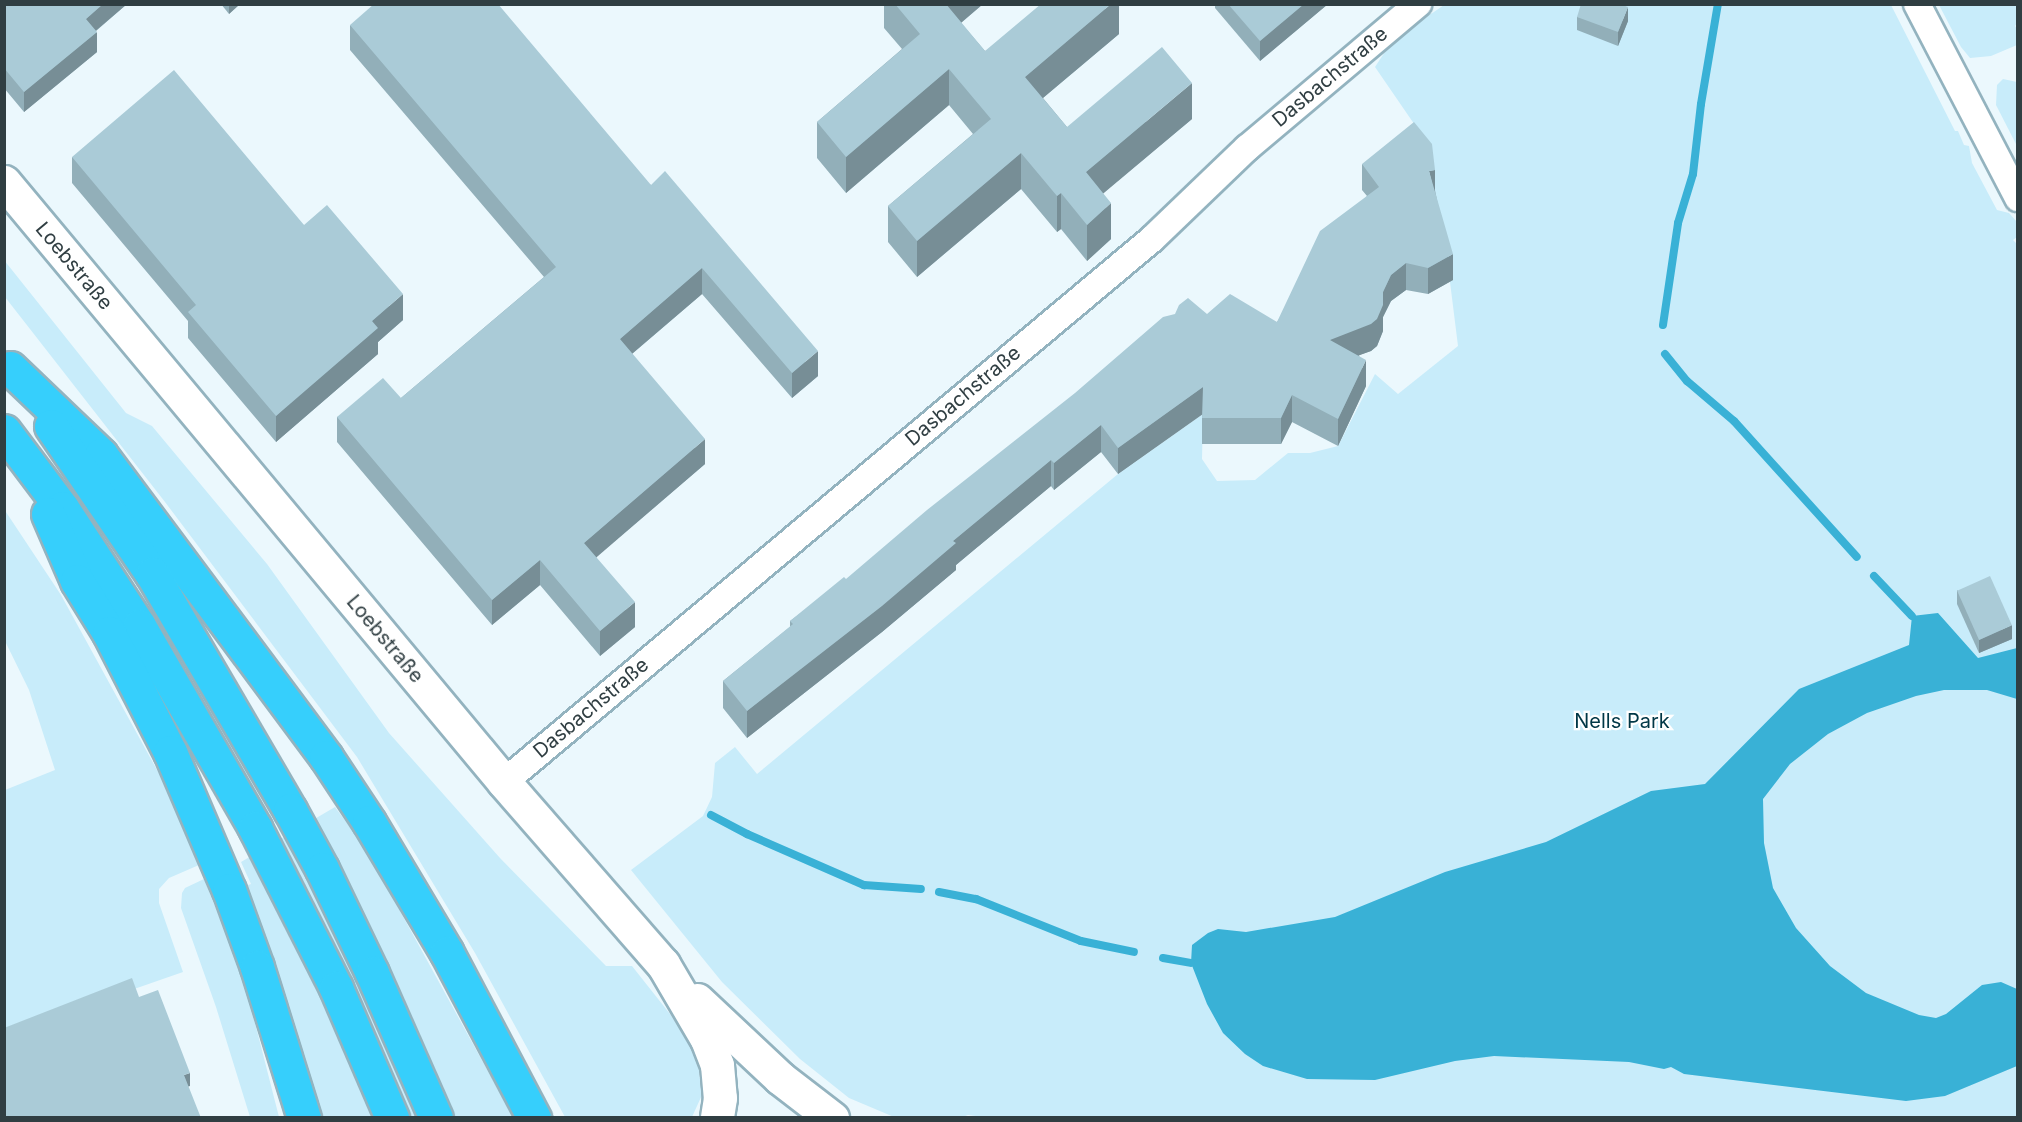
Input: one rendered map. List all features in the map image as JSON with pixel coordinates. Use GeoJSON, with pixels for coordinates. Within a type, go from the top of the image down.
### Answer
{"type":"FeatureCollection","features":[{"type":"Feature","properties":{"kind":"highway"},"geometry":{"type":"LineString","coordinates":[[7,365],[101,455],[349,793],[447,953],[534,1118]]}},
{"type":"Feature","properties":{"kind":"highway"},"geometry":{"type":"LineString","coordinates":[[7,365],[152,574],[290,810],[352,931],[436,1118]]}},
{"type":"Feature","properties":{"kind":"highway"},"geometry":{"type":"LineString","coordinates":[[4,431],[62,508],[139,626],[255,828],[336,988],[392,1118]]}},
{"type":"Feature","properties":{"kind":"highway"},"geometry":{"type":"LineString","coordinates":[[26,460],[76,582],[134,680],[170,752],[217,861],[257,967],[304,1118]]}},
{"type":"Feature","properties":{"kind":"main road","name":"Loebstraße"},"geometry":{"type":"LineString","coordinates":[[4,182],[504,782],[663,964],[708,1039],[717,1065],[720,1098],[717,1118]]}},
{"type":"Feature","properties":{"kind":"main road"},"geometry":{"type":"LineString","coordinates":[[663,964],[741,1043],[780,1078],[832,1118]]}},
{"type":"Feature","properties":{"kind":"street","name":"Dasbachstraße"},"geometry":{"type":"LineString","coordinates":[[504,782],[1152,239],[1247,148],[1418,4]]}},
{"type":"Feature","properties":{"kind":"street"},"geometry":{"type":"LineString","coordinates":[[1917,4],[2018,198]]}},
{"type":"Feature","properties":{"kind":"green space","name":"Nells Park"},"geometry":{"type":"Polygon","coordinates":[[[1444,5],[1891,5],[1955,131],[1958,131],[1964,145],[1969,146],[1972,163],[1997,210],[2009,213],[2017,222],[2017,237],[2013,240],[2018,245],[2017,1117],[990,1118],[968,1115],[960,1118],[894,1117],[849,1098],[800,1059],[722,982],[631,870],[703,816],[712,797],[715,763],[735,747],[757,774],[1118,474],[1203,414],[1202,459],[1217,481],[1255,480],[1288,453],[1310,453],[1338,446],[1375,374],[1398,394],[1458,346],[1450,282],[1452,278],[1421,134],[1375,67],[1392,41],[1408,32],[1415,19],[1431,14],[1444,5]]]}},
{"type":"Feature","properties":{"kind":"green space"},"geometry":{"type":"Polygon","coordinates":[[[1939,5],[2017,5],[2015,26],[2017,45],[1991,56],[1970,58],[1961,47],[1939,5]]]}},
{"type":"Feature","properties":{"kind":"green space"},"geometry":{"type":"Polygon","coordinates":[[[2003,79],[2017,82],[2017,146],[1996,105],[1997,85],[2003,79]]]}},
{"type":"Feature","properties":{"kind":"green space"},"geometry":{"type":"Polygon","coordinates":[[[4,260],[126,413],[152,426],[267,564],[389,733],[500,858],[606,966],[632,966],[670,1014],[697,1055],[702,1095],[692,1117],[565,1117],[475,953],[357,757],[165,502],[5,297],[4,260]]]}},
{"type":"Feature","properties":{"kind":"green space"},"geometry":{"type":"Polygon","coordinates":[[[4,509],[61,595],[174,801],[199,865],[169,878],[159,889],[159,903],[183,972],[5,1034],[5,790],[55,770],[29,690],[5,641],[4,509]]]}},
{"type":"Feature","properties":{"kind":"green space"},"geometry":{"type":"Polygon","coordinates":[[[335,807],[366,849],[513,1117],[318,1117],[243,887],[251,884],[241,862],[335,807]]]}},
{"type":"Feature","properties":{"kind":"green space"},"geometry":{"type":"Polygon","coordinates":[[[204,879],[243,976],[279,1117],[250,1117],[216,1007],[181,908],[182,893],[185,888],[204,879]]]}},
{"type":"Feature","properties":{"kind":"water"},"geometry":{"type":"Polygon","coordinates":[[[1938,613],[1978,658],[2017,648],[2017,699],[1987,690],[1944,690],[1916,696],[1867,713],[1828,734],[1790,764],[1763,799],[1764,843],[1773,888],[1796,928],[1830,966],[1866,993],[1919,1015],[1936,1018],[1946,1014],[1982,985],[2001,982],[2017,989],[2017,1066],[1945,1096],[1906,1101],[1684,1074],[1671,1067],[1664,1069],[1629,1062],[1494,1056],[1455,1061],[1375,1080],[1307,1079],[1263,1066],[1245,1054],[1223,1033],[1207,1004],[1191,963],[1192,945],[1208,933],[1218,929],[1246,932],[1335,917],[1445,872],[1546,842],[1651,791],[1705,784],[1799,689],[1909,645],[1912,616],[1938,613]]]}},
{"type":"Feature","properties":{"kind":"building"},"geometry":{"type":"Polygon","coordinates":[[[4,4],[103,4],[86,19],[97,32],[24,92],[4,68],[4,4]]]}},
{"type":"Feature","properties":{"kind":"building"},"geometry":{"type":"Polygon","coordinates":[[[374,4],[498,4],[651,185],[665,171],[818,351],[792,373],[702,268],[620,339],[705,439],[584,543],[635,602],[600,631],[540,560],[492,600],[337,417],[383,378],[401,398],[556,267],[350,25],[374,4]]]}},
{"type":"Feature","properties":{"kind":"building"},"geometry":{"type":"Polygon","coordinates":[[[895,4],[946,4],[985,51],[1041,4],[1111,4],[1025,77],[1067,127],[1162,47],[1192,83],[1086,172],[1111,203],[1087,225],[1061,193],[1057,196],[1021,153],[917,241],[888,206],[991,119],[949,69],[846,157],[817,122],[920,34],[895,4]]]}},
{"type":"Feature","properties":{"kind":"building"},"geometry":{"type":"Polygon","coordinates":[[[1228,4],[1304,4],[1260,41],[1228,4]]]}},
{"type":"Feature","properties":{"kind":"building"},"geometry":{"type":"Polygon","coordinates":[[[1581,4],[1620,4],[1628,7],[1618,32],[1577,17],[1581,4]]]}},
{"type":"Feature","properties":{"kind":"building"},"geometry":{"type":"Polygon","coordinates":[[[174,70],[304,225],[327,205],[403,294],[372,321],[378,328],[276,416],[188,312],[196,305],[72,157],[174,70]]]}},
{"type":"Feature","properties":{"kind":"building"},"geometry":{"type":"Polygon","coordinates":[[[1414,122],[1432,144],[1435,170],[1429,171],[1453,254],[1428,268],[1406,263],[1391,275],[1383,292],[1383,305],[1377,319],[1371,324],[1330,340],[1366,360],[1338,419],[1292,395],[1281,418],[1202,418],[1203,387],[1118,448],[1101,425],[1054,463],[1051,460],[953,541],[956,543],[882,606],[747,711],[723,681],[793,624],[790,621],[844,577],[846,579],[927,510],[1075,393],[1163,317],[1175,314],[1179,305],[1188,298],[1207,314],[1230,294],[1277,322],[1320,231],[1379,187],[1362,164],[1414,122]]]}},
{"type":"Feature","properties":{"kind":"building"},"geometry":{"type":"Polygon","coordinates":[[[1990,576],[2012,625],[1979,640],[1957,591],[1990,576]]]}},
{"type":"Feature","properties":{"kind":"building"},"geometry":{"type":"Polygon","coordinates":[[[132,978],[139,997],[158,990],[190,1073],[184,1075],[201,1118],[4,1118],[4,1028],[132,978]]]}},
{"type":"Feature","properties":{"kind":"waterway"},"geometry":{"type":"LineString","coordinates":[[1663,325],[1678,223],[1693,174],[1701,104],[1718,4]]}},
{"type":"Feature","properties":{"kind":"waterway"},"geometry":{"type":"LineString","coordinates":[[1665,354],[1687,381],[1734,421],[1857,557]]}},
{"type":"Feature","properties":{"kind":"waterway"},"geometry":{"type":"LineString","coordinates":[[1874,576],[1912,616]]}},
{"type":"Feature","properties":{"kind":"waterway"},"geometry":{"type":"LineString","coordinates":[[711,815],[747,834],[864,885],[921,889]]}},
{"type":"Feature","properties":{"kind":"waterway"},"geometry":{"type":"LineString","coordinates":[[939,892],[976,899],[1081,941],[1134,952]]}},
{"type":"Feature","properties":{"kind":"waterway"},"geometry":{"type":"LineString","coordinates":[[1163,958],[1191,963]]}}]}
